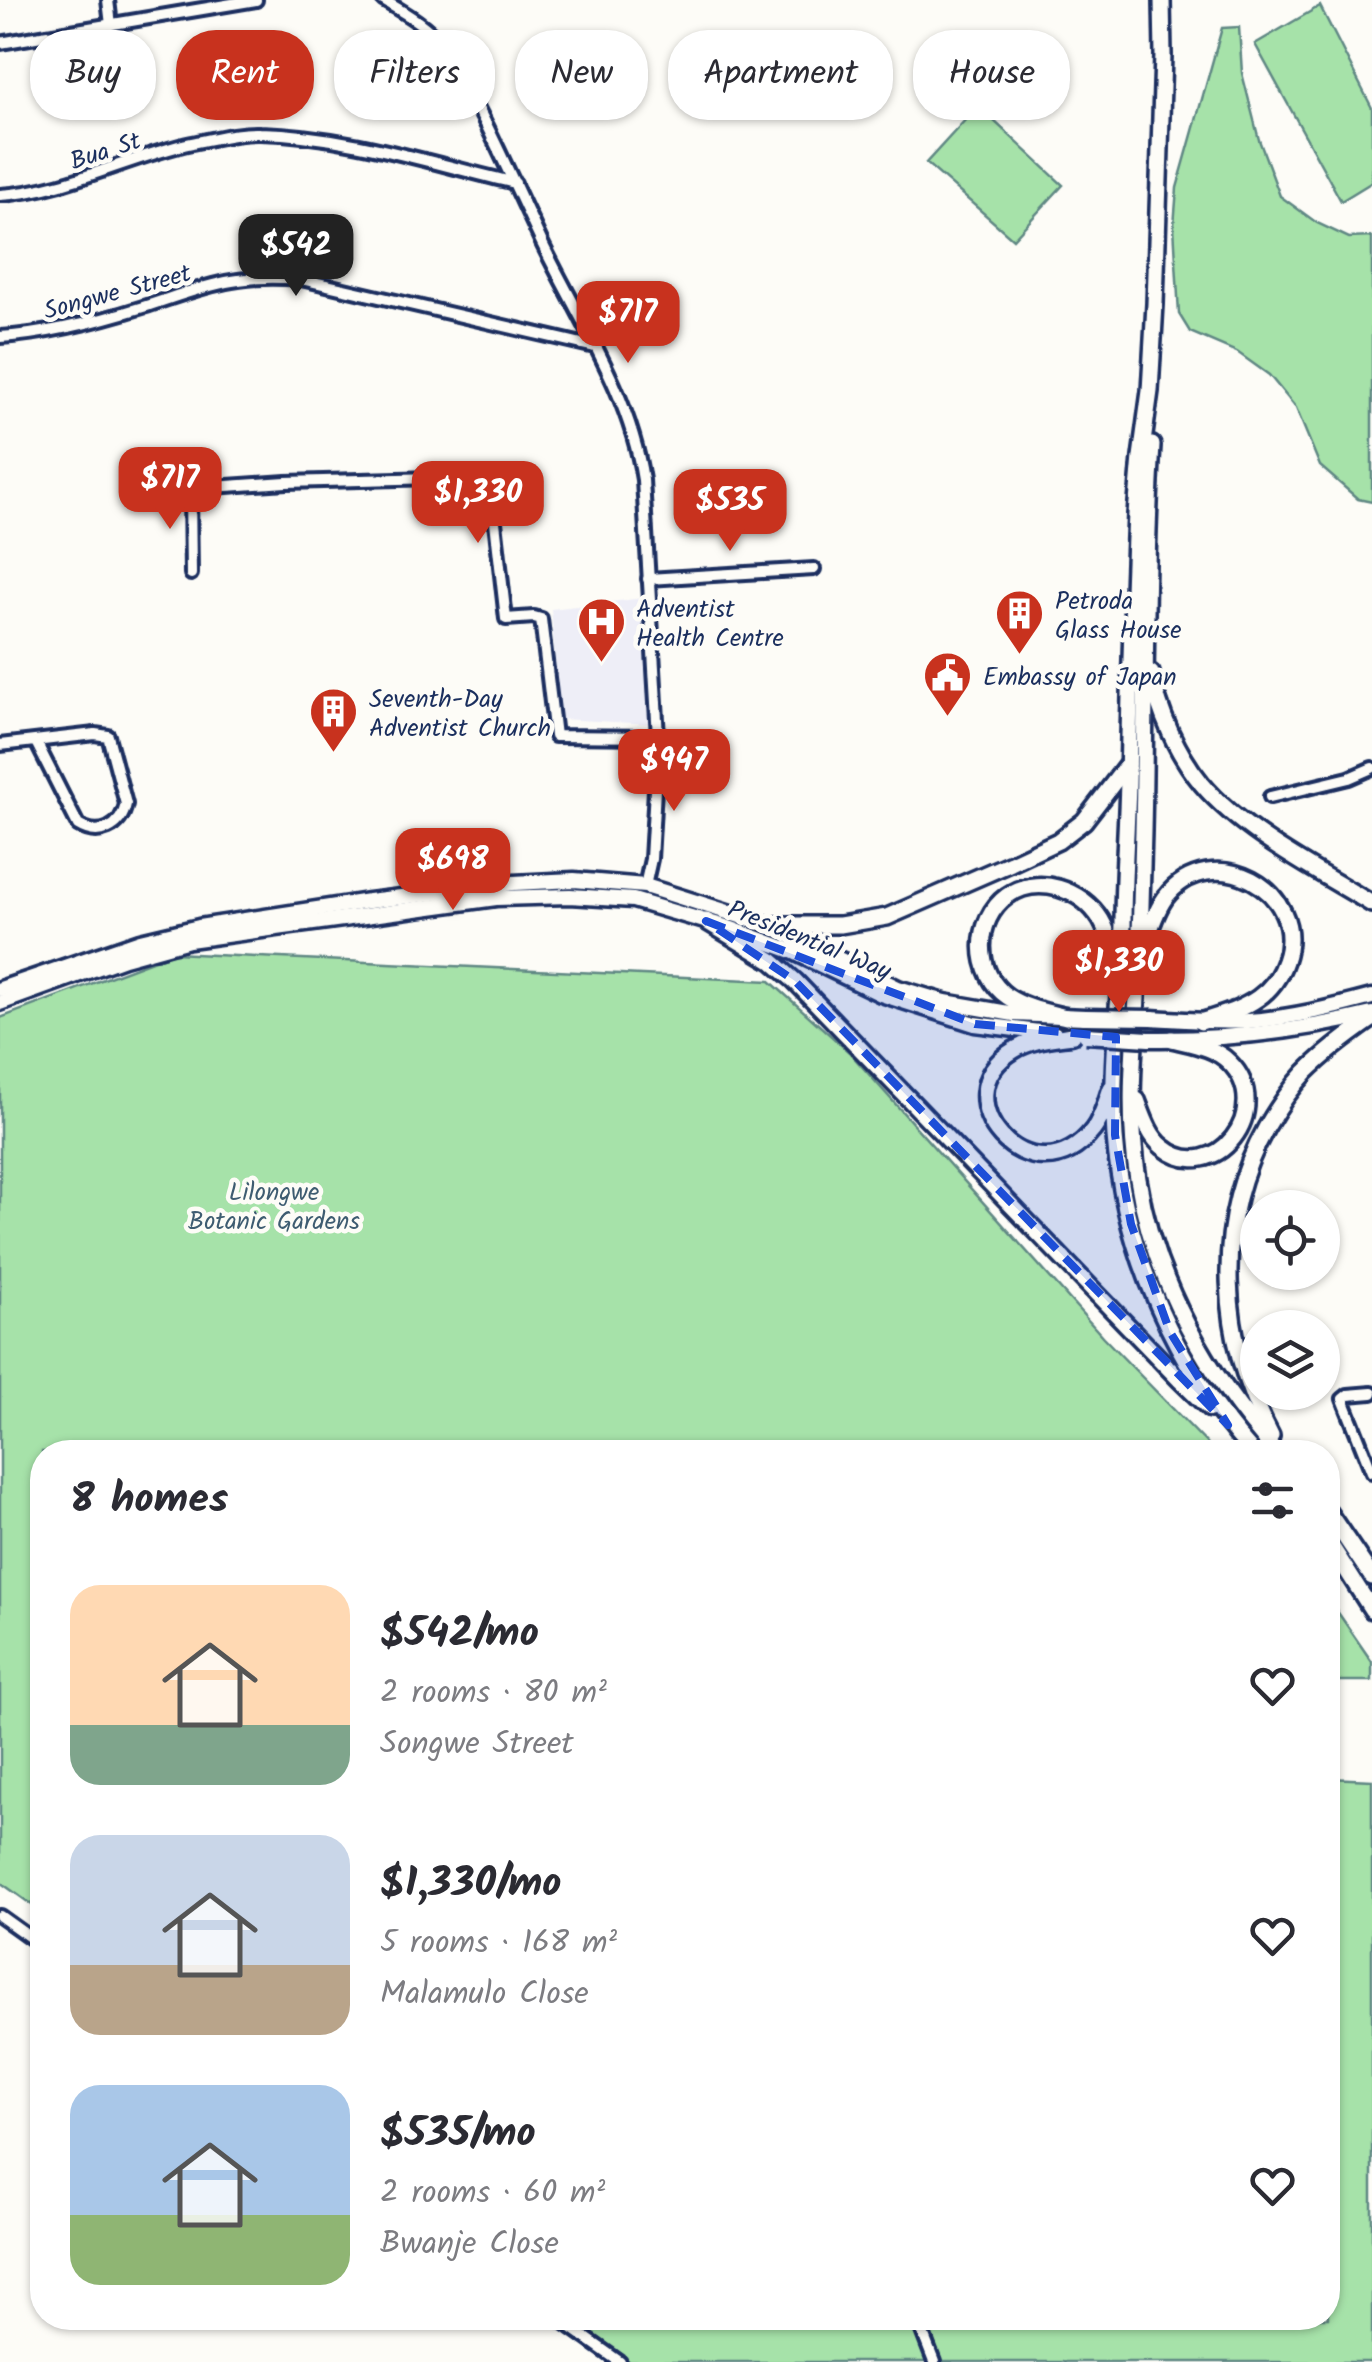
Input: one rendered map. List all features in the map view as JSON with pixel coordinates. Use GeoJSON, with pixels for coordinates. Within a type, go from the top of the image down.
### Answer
{"type":"FeatureCollection","features":[{"type":"Feature","properties":{"kind":"highway"},"geometry":{"type":"LineString","coordinates":[[1162,0],[1156,304],[1136,514],[1115,1136],[1121,1183],[1146,1276],[1170,1332],[1228,1425]]}},
{"type":"Feature","properties":{"kind":"highway"},"geometry":{"type":"LineString","coordinates":[[1150,384],[1153,416],[1143,834],[1132,1087],[1138,1181],[1162,1271],[1187,1325],[1217,1378],[1266,1440]]}},
{"type":"Feature","properties":{"kind":"highway"},"geometry":{"type":"LineString","coordinates":[[1145,645],[1156,696],[1178,747],[1202,784],[1234,815],[1274,844],[1372,904]]}},
{"type":"Feature","properties":{"kind":"highway"},"geometry":{"type":"LineString","coordinates":[[768,925],[840,926],[886,917],[1011,863],[1058,840],[1084,821],[1128,763]]}},
{"type":"Feature","properties":{"kind":"highway"},"geometry":{"type":"LineString","coordinates":[[1138,976],[1153,921],[1165,899],[1180,884],[1196,874],[1232,872],[1266,889],[1284,913],[1289,928],[1289,949],[1283,967],[1261,997],[1241,1009],[1202,1022]]}},
{"type":"Feature","properties":{"kind":"highway"},"geometry":{"type":"LineString","coordinates":[[1066,1016],[1038,1010],[1008,997],[988,972],[982,941],[986,926],[1009,894],[1041,886],[1083,898],[1102,922],[1120,978]]}},
{"type":"Feature","properties":{"kind":"highway"},"geometry":{"type":"LineString","coordinates":[[706,921],[772,961],[795,981],[1167,1368],[1241,1440]]}},
{"type":"Feature","properties":{"kind":"highway"},"geometry":{"type":"LineString","coordinates":[[1272,1440],[1256,1408],[1236,1348],[1229,1303],[1228,1254],[1237,1203],[1253,1152],[1284,1100],[1304,1074],[1372,1016]]}},
{"type":"Feature","properties":{"kind":"highway"},"geometry":{"type":"LineString","coordinates":[[1079,1035],[1040,1040],[1016,1049],[991,1072],[985,1092],[986,1108],[1002,1139],[1015,1150],[1033,1156],[1051,1157],[1066,1152],[1096,1127],[1114,1080]]}},
{"type":"Feature","properties":{"kind":"highway"},"geometry":{"type":"LineString","coordinates":[[1132,1087],[1148,1128],[1169,1151],[1197,1158],[1211,1155],[1238,1134],[1243,1123],[1245,1090],[1230,1063],[1204,1047],[1172,1039]]}},
{"type":"Feature","properties":{"kind":"highway"},"geometry":{"type":"LineString","coordinates":[[1340,1529],[1372,1576]]}},
{"type":"Feature","properties":{"kind":"highway"},"geometry":{"type":"LineString","coordinates":[[1340,1560],[1372,1610]]}},
{"type":"Feature","properties":{"kind":"main road","name":"Presidential Way"},"geometry":{"type":"LineString","coordinates":[[0,989],[140,941],[199,927],[514,884],[574,880],[645,886],[768,925],[898,988],[944,1002],[1014,1014],[1246,1021],[1292,1016],[1371,998]]}},
{"type":"Feature","properties":{"kind":"main road","name":"Presidential Way"},"geometry":{"type":"LineString","coordinates":[[0,1003],[124,958],[190,940],[496,898],[570,896],[633,900],[706,921],[792,951],[881,994],[975,1024],[1079,1035],[1172,1039],[1252,1036],[1372,1016]]}},
{"type":"Feature","properties":{"kind":"street"},"geometry":{"type":"LineString","coordinates":[[108,0],[111,24]]}},
{"type":"Feature","properties":{"kind":"street"},"geometry":{"type":"LineString","coordinates":[[0,43],[256,0]]}},
{"type":"Feature","properties":{"kind":"street"},"geometry":{"type":"LineString","coordinates":[[383,0],[418,20],[440,42],[474,100],[618,390],[638,450],[658,737],[651,860],[645,886]]}},
{"type":"Feature","properties":{"kind":"street","name":"Bua St"},"geometry":{"type":"LineString","coordinates":[[0,195],[25,194],[187,144],[256,132],[324,137],[515,184]]}},
{"type":"Feature","properties":{"kind":"street","name":"Songwe Street"},"geometry":{"type":"LineString","coordinates":[[0,337],[36,334],[230,281],[274,277],[301,279],[595,347]]}},
{"type":"Feature","properties":{"kind":"street"},"geometry":{"type":"LineString","coordinates":[[154,491],[435,478],[480,492],[494,513],[506,620],[541,619],[555,736],[658,737]]}},
{"type":"Feature","properties":{"kind":"street"},"geometry":{"type":"LineString","coordinates":[[190,490],[191,574]]}},
{"type":"Feature","properties":{"kind":"street"},"geometry":{"type":"LineString","coordinates":[[648,579],[814,569]]}},
{"type":"Feature","properties":{"kind":"street"},"geometry":{"type":"LineString","coordinates":[[0,745],[95,734],[108,736],[126,804],[116,825],[85,830],[78,825],[36,742]]}},
{"type":"Feature","properties":{"kind":"street"},"geometry":{"type":"LineString","coordinates":[[1270,797],[1349,778],[1372,768]]}},
{"type":"Feature","properties":{"kind":"street"},"geometry":{"type":"LineString","coordinates":[[1372,1393],[1348,1394],[1343,1400],[1372,1472]]}},
{"type":"Feature","properties":{"kind":"street"},"geometry":{"type":"LineString","coordinates":[[0,1916],[30,1937]]}},
{"type":"Feature","properties":{"kind":"street"},"geometry":{"type":"LineString","coordinates":[[575,2330],[620,2362]]}},
{"type":"Feature","properties":{"kind":"street"},"geometry":{"type":"LineString","coordinates":[[922,2330],[934,2362]]}},
{"type":"Feature","properties":{"kind":"highlighted area"},"geometry":{"type":"Polygon","coordinates":[[[706,921],[975,1024],[1116,1037],[1115,1135],[1131,1224],[1170,1332],[1228,1425],[795,981],[706,921]]]}},
{"type":"Feature","properties":{"kind":"shaded area","name":"Adventist Health Centre"},"geometry":{"type":"Polygon","coordinates":[[[643,598],[650,724],[560,719],[551,609],[643,598]]]}},
{"type":"Feature","properties":{"kind":"green space"},"geometry":{"type":"Polygon","coordinates":[[[1320,6],[1372,108],[1372,182],[1341,201],[1255,44],[1320,6]]]}},
{"type":"Feature","properties":{"kind":"green space"},"geometry":{"type":"Polygon","coordinates":[[[1239,27],[1242,73],[1259,140],[1280,196],[1317,223],[1349,238],[1372,237],[1372,502],[1358,499],[1320,466],[1296,408],[1269,375],[1237,352],[1190,332],[1179,314],[1174,226],[1177,188],[1222,28],[1239,27]]]}},
{"type":"Feature","properties":{"kind":"green space"},"geometry":{"type":"Polygon","coordinates":[[[965,120],[993,120],[1063,185],[1013,239],[926,163],[965,120]]]}},
{"type":"Feature","properties":{"kind":"green space","name":"Lilongwe Botanic Gardens"},"geometry":{"type":"Polygon","coordinates":[[[173,953],[770,981],[849,1052],[1103,1337],[1203,1440],[30,1440],[30,1903],[0,1882],[0,1018],[173,953]]]}},
{"type":"Feature","properties":{"kind":"green space"},"geometry":{"type":"Polygon","coordinates":[[[1340,1615],[1372,1662],[1372,1681],[1340,1681],[1340,1615]]]}},
{"type":"Feature","properties":{"kind":"green space"},"geometry":{"type":"Polygon","coordinates":[[[1340,1779],[1372,1780],[1372,2362],[630,2362],[588,2330],[1340,2330],[1340,1779]]]}},
{"type":"Feature","properties":{"kind":"place","name":"Petroda Glass House"},"geometry":{"type":"Point","coordinates":[1020,656]}},
{"type":"Feature","properties":{"kind":"place","name":"Adventist Health Centre"},"geometry":{"type":"Point","coordinates":[601,664]}},
{"type":"Feature","properties":{"kind":"place","name":"Embassy of Japan"},"geometry":{"type":"Point","coordinates":[948,718]}},
{"type":"Feature","properties":{"kind":"place","name":"Seventh-Day Adventist Church"},"geometry":{"type":"Point","coordinates":[334,754]}}]}
